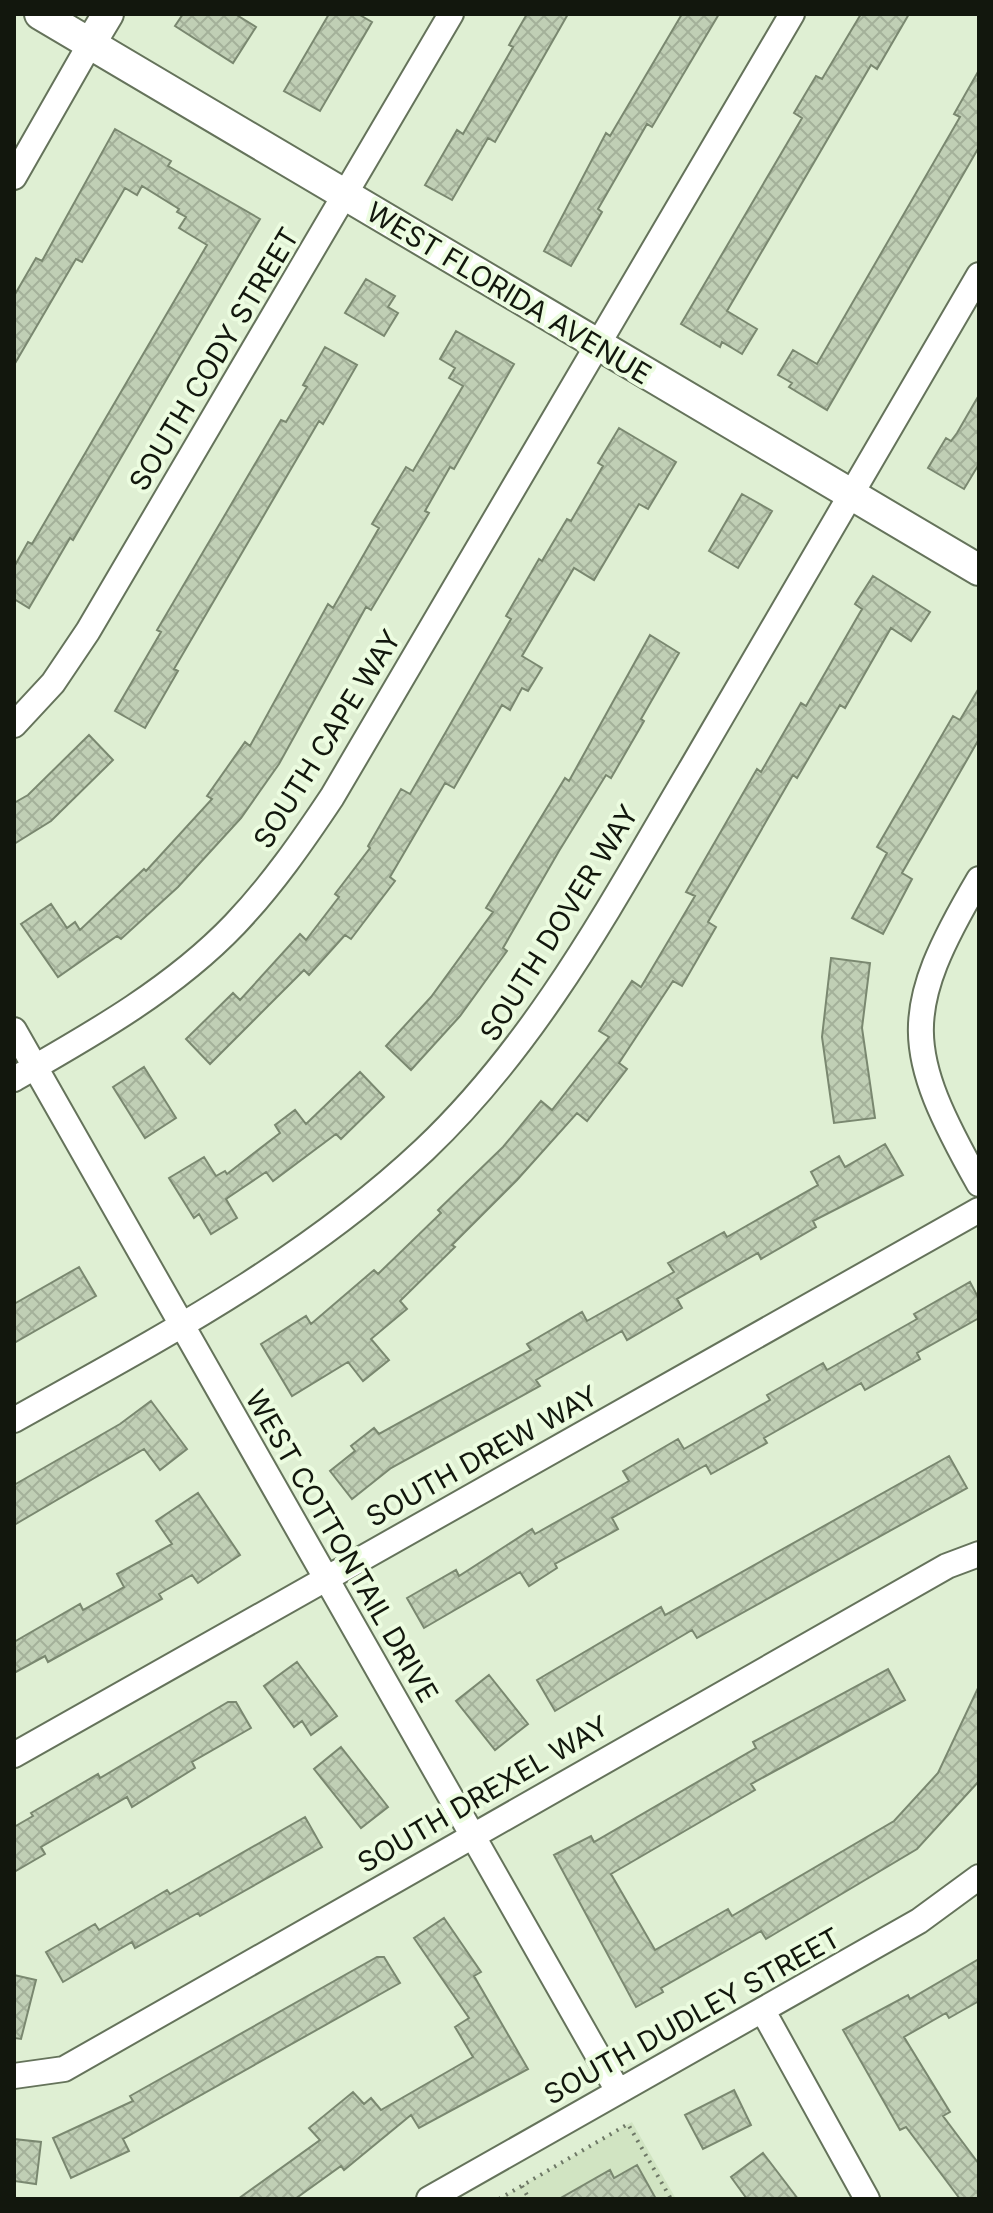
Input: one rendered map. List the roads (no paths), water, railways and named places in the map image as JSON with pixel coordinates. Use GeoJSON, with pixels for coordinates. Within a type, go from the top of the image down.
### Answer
{"type":"FeatureCollection","features":[{"type":"Feature","properties":{"kind":"street","name":"WEST FLORIDA AVENUE"},"geometry":{"type":"LineString","coordinates":[[40,14],[979,570]]}},
{"type":"Feature","properties":{"kind":"street"},"geometry":{"type":"LineString","coordinates":[[14,177],[108,14]]}},
{"type":"Feature","properties":{"kind":"street","name":"SOUTH CODY STREET"},"geometry":{"type":"LineString","coordinates":[[14,725],[53,683],[88,631],[451,14]]}},
{"type":"Feature","properties":{"kind":"street","name":"SOUTH CAPE WAY"},"geometry":{"type":"LineString","coordinates":[[24,1073],[102,1028],[196,960],[266,890],[332,797],[792,14]]}},
{"type":"Feature","properties":{"kind":"street","name":"SOUTH DOVER WAY"},"geometry":{"type":"LineString","coordinates":[[14,1420],[182,1325],[342,1220],[424,1149],[502,1068],[589,941],[979,275]]}},
{"type":"Feature","properties":{"kind":"street"},"geometry":{"type":"LineString","coordinates":[[979,879],[944,940],[929,974],[921,1019],[921,1043],[932,1094],[979,1184]]}},
{"type":"Feature","properties":{"kind":"street","name":"WEST COTTONTAIL DRIVE"},"geometry":{"type":"LineString","coordinates":[[14,1030],[24,1073],[182,1325],[618,2091]]}},
{"type":"Feature","properties":{"kind":"street","name":"SOUTH DREW WAY"},"geometry":{"type":"LineString","coordinates":[[14,1755],[979,1210]]}},
{"type":"Feature","properties":{"kind":"street","name":"SOUTH DREXEL WAY"},"geometry":{"type":"LineString","coordinates":[[14,2076],[64,2069],[947,1566],[979,1554]]}},
{"type":"Feature","properties":{"kind":"street","name":"SOUTH DUDLEY STREET"},"geometry":{"type":"LineString","coordinates":[[429,2199],[919,1921],[979,1877]]}},
{"type":"Feature","properties":{"kind":"street"},"geometry":{"type":"LineString","coordinates":[[763,2011],[867,2199]]}}]}
